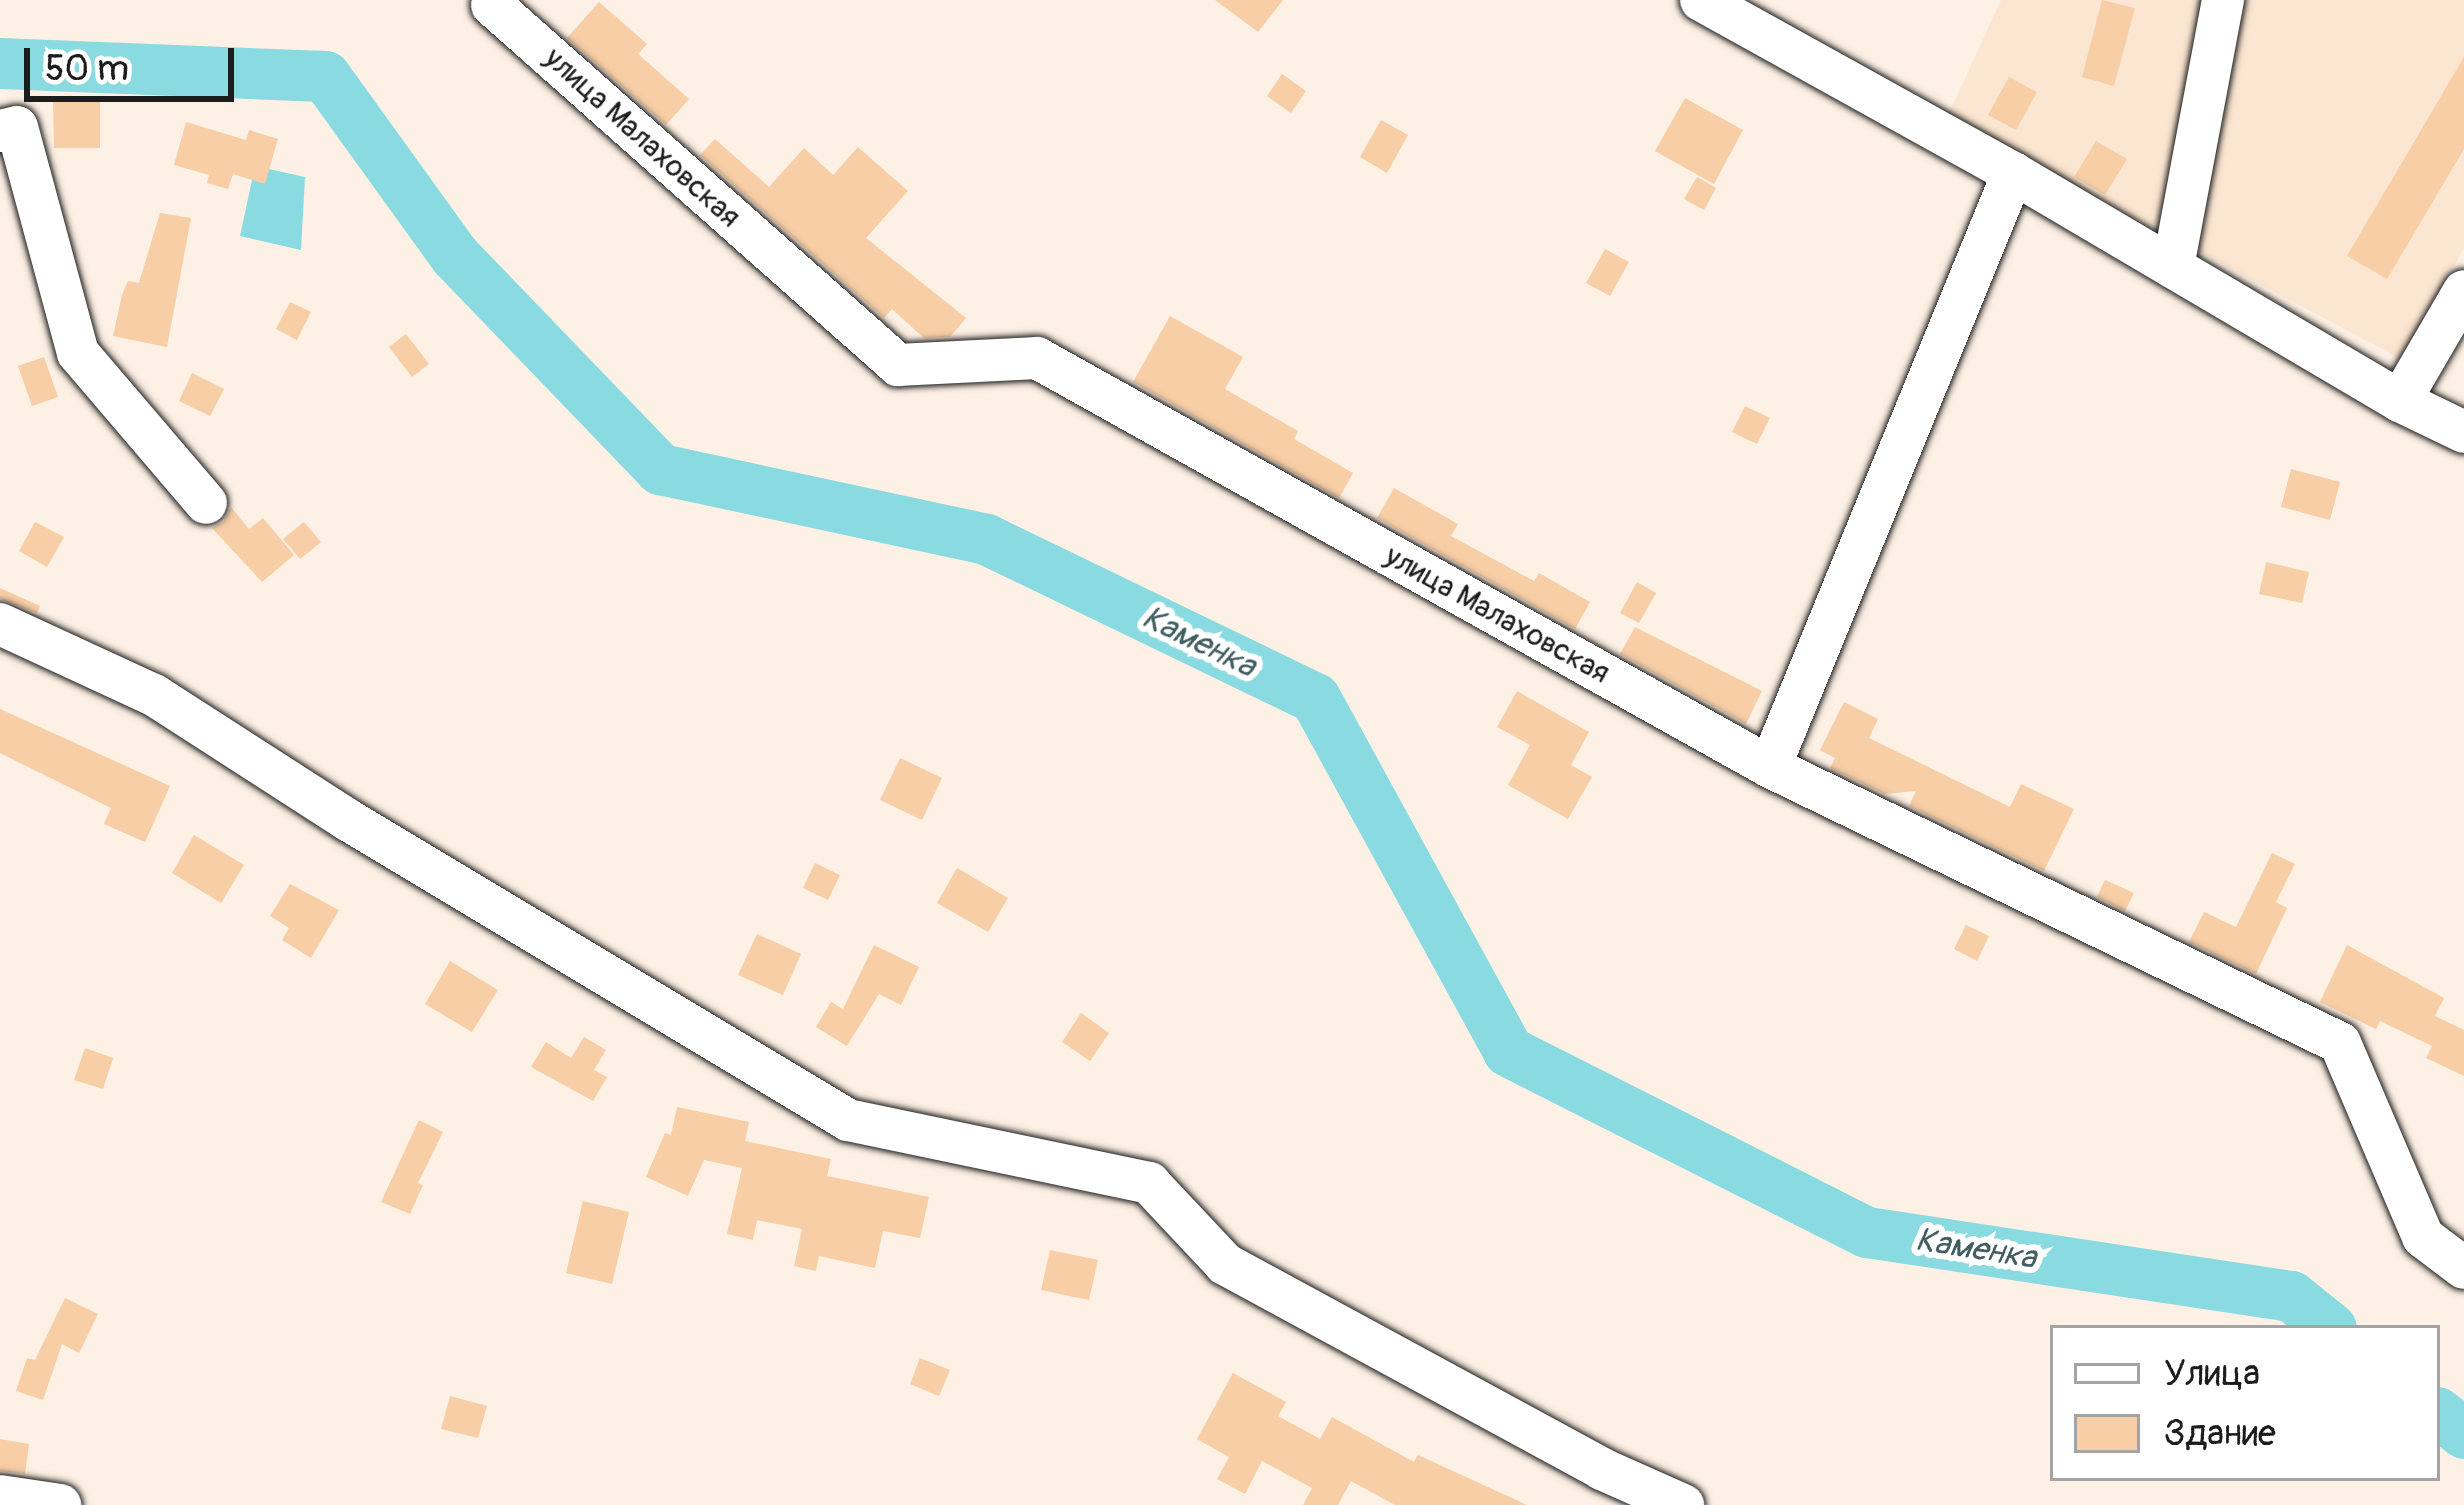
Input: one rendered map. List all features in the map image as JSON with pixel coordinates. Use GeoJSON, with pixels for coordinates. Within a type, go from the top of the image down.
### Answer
{"type":"FeatureCollection","features":[{"type":"Feature","properties":{"kind":"street"},"geometry":{"type":"LineString","coordinates":[[1701,0],[2013,173],[2400,401],[2464,432]]}},
{"type":"Feature","properties":{"kind":"street"},"geometry":{"type":"LineString","coordinates":[[2173,267],[2222,0]]}},
{"type":"Feature","properties":{"kind":"street","name":"улица Малаховская"},"geometry":{"type":"LineString","coordinates":[[486,2],[898,365],[1037,358],[1770,767],[2340,1043],[2423,1238],[2464,1268]]}},
{"type":"Feature","properties":{"kind":"street"},"geometry":{"type":"LineString","coordinates":[[0,131],[17,127],[78,353],[206,503]]}},
{"type":"Feature","properties":{"kind":"street"},"geometry":{"type":"LineString","coordinates":[[1770,767],[2013,173]]}},
{"type":"Feature","properties":{"kind":"street"},"geometry":{"type":"LineString","coordinates":[[2400,401],[2464,291]]}},
{"type":"Feature","properties":{"kind":"street"},"geometry":{"type":"LineString","coordinates":[[0,624],[154,695],[347,820],[848,1120],[1149,1184],[1225,1264],[1602,1469],[1683,1505]]}},
{"type":"Feature","properties":{"kind":"street"},"geometry":{"type":"LineString","coordinates":[[0,1496],[60,1505]]}},
{"type":"Feature","properties":{"kind":"shaded area"},"geometry":{"type":"Polygon","coordinates":[[[2001,0],[2464,0],[2464,248],[2401,359],[1947,118],[2001,0]]]}},
{"type":"Feature","properties":{"kind":"water"},"geometry":{"type":"Polygon","coordinates":[[[255,166],[305,177],[301,250],[240,236],[255,166]]]}},
{"type":"Feature","properties":{"kind":"building"},"geometry":{"type":"Polygon","coordinates":[[[1215,0],[1283,0],[1258,32],[1215,0]]]}},
{"type":"Feature","properties":{"kind":"building"},"geometry":{"type":"Polygon","coordinates":[[[2102,0],[2135,8],[2114,86],[2082,77],[2102,0]]]}},
{"type":"Feature","properties":{"kind":"building"},"geometry":{"type":"Polygon","coordinates":[[[599,2],[647,44],[638,54],[689,99],[666,125],[567,38],[599,2]]]}},
{"type":"Feature","properties":{"kind":"building"},"geometry":{"type":"Polygon","coordinates":[[[2464,57],[2464,149],[2387,279],[2347,256],[2464,57]]]}},
{"type":"Feature","properties":{"kind":"building"},"geometry":{"type":"Polygon","coordinates":[[[1282,74],[1306,91],[1291,113],[1267,96],[1282,74]]]}},
{"type":"Feature","properties":{"kind":"building"},"geometry":{"type":"Polygon","coordinates":[[[2009,77],[2037,92],[2016,130],[1988,115],[2009,77]]]}},
{"type":"Feature","properties":{"kind":"building"},"geometry":{"type":"Polygon","coordinates":[[[1685,98],[1743,130],[1714,184],[1655,151],[1685,98]]]}},
{"type":"Feature","properties":{"kind":"building"},"geometry":{"type":"Polygon","coordinates":[[[100,101],[100,148],[54,148],[53,102],[100,101]]]}},
{"type":"Feature","properties":{"kind":"building"},"geometry":{"type":"Polygon","coordinates":[[[1381,120],[1408,135],[1387,173],[1360,157],[1381,120]]]}},
{"type":"Feature","properties":{"kind":"building"},"geometry":{"type":"Polygon","coordinates":[[[186,122],[246,140],[249,130],[278,139],[265,184],[233,174],[228,189],[207,183],[209,175],[174,165],[186,122]]]}},
{"type":"Feature","properties":{"kind":"building"},"geometry":{"type":"Polygon","coordinates":[[[715,139],[769,187],[804,148],[833,175],[858,147],[908,191],[866,238],[966,318],[950,337],[924,338],[892,309],[884,318],[700,155],[715,139]]]}},
{"type":"Feature","properties":{"kind":"building"},"geometry":{"type":"Polygon","coordinates":[[[2096,141],[2127,159],[2105,195],[2074,177],[2096,141]]]}},
{"type":"Feature","properties":{"kind":"building"},"geometry":{"type":"Polygon","coordinates":[[[1697,177],[1716,188],[1704,210],[1684,199],[1697,177]]]}},
{"type":"Feature","properties":{"kind":"building"},"geometry":{"type":"Polygon","coordinates":[[[160,213],[191,218],[167,347],[113,336],[122,295],[128,281],[139,283],[160,213]]]}},
{"type":"Feature","properties":{"kind":"building"},"geometry":{"type":"Polygon","coordinates":[[[1605,249],[1629,262],[1610,296],[1586,283],[1605,249]]]}},
{"type":"Feature","properties":{"kind":"building"},"geometry":{"type":"Polygon","coordinates":[[[290,302],[311,312],[297,340],[276,329],[290,302]]]}},
{"type":"Feature","properties":{"kind":"building"},"geometry":{"type":"Polygon","coordinates":[[[1170,316],[1243,357],[1225,389],[1298,431],[1294,439],[1353,473],[1339,498],[1133,382],[1170,316]]]}},
{"type":"Feature","properties":{"kind":"building"},"geometry":{"type":"Polygon","coordinates":[[[406,334],[429,364],[412,377],[389,347],[406,334]]]}},
{"type":"Feature","properties":{"kind":"building"},"geometry":{"type":"Polygon","coordinates":[[[44,357],[58,397],[32,406],[18,366],[44,357]]]}},
{"type":"Feature","properties":{"kind":"building"},"geometry":{"type":"Polygon","coordinates":[[[192,373],[224,389],[210,416],[179,401],[192,373]]]}},
{"type":"Feature","properties":{"kind":"building"},"geometry":{"type":"Polygon","coordinates":[[[1745,406],[1770,418],[1757,444],[1732,432],[1745,406]]]}},
{"type":"Feature","properties":{"kind":"building"},"geometry":{"type":"Polygon","coordinates":[[[2291,469],[2340,482],[2330,520],[2281,507],[2291,469]]]}},
{"type":"Feature","properties":{"kind":"building"},"geometry":{"type":"Polygon","coordinates":[[[1394,488],[1458,524],[1451,536],[1534,581],[1539,573],[1590,602],[1575,629],[1377,518],[1394,488]]]}},
{"type":"Feature","properties":{"kind":"building"},"geometry":{"type":"Polygon","coordinates":[[[231,507],[249,529],[263,518],[294,555],[262,582],[212,528],[223,522],[231,507]]]}},
{"type":"Feature","properties":{"kind":"building"},"geometry":{"type":"Polygon","coordinates":[[[35,522],[64,537],[47,567],[19,551],[35,522]]]}},
{"type":"Feature","properties":{"kind":"building"},"geometry":{"type":"Polygon","coordinates":[[[304,522],[321,542],[300,559],[283,539],[304,522]]]}},
{"type":"Feature","properties":{"kind":"building"},"geometry":{"type":"Polygon","coordinates":[[[2266,562],[2309,572],[2302,603],[2259,594],[2266,562]]]}},
{"type":"Feature","properties":{"kind":"building"},"geometry":{"type":"Polygon","coordinates":[[[1637,582],[1656,593],[1639,623],[1620,613],[1637,582]]]}},
{"type":"Feature","properties":{"kind":"building"},"geometry":{"type":"Polygon","coordinates":[[[0,588],[40,606],[37,613],[0,599],[0,588]]]}},
{"type":"Feature","properties":{"kind":"building"},"geometry":{"type":"Polygon","coordinates":[[[1635,627],[1762,691],[1746,724],[1620,654],[1635,627]]]}},
{"type":"Feature","properties":{"kind":"building"},"geometry":{"type":"Polygon","coordinates":[[[1517,691],[1589,732],[1571,765],[1592,777],[1568,819],[1508,785],[1530,745],[1497,727],[1517,691]]]}},
{"type":"Feature","properties":{"kind":"building"},"geometry":{"type":"Polygon","coordinates":[[[1844,702],[1878,719],[1869,738],[2010,807],[2021,784],[2074,809],[2044,871],[1909,806],[1916,791],[1885,794],[1830,768],[1835,758],[1820,750],[1844,702]]]}},
{"type":"Feature","properties":{"kind":"building"},"geometry":{"type":"Polygon","coordinates":[[[0,709],[170,786],[145,842],[104,824],[111,808],[0,753],[0,709]]]}},
{"type":"Feature","properties":{"kind":"building"},"geometry":{"type":"Polygon","coordinates":[[[900,758],[942,778],[922,820],[880,800],[900,758]]]}},
{"type":"Feature","properties":{"kind":"building"},"geometry":{"type":"Polygon","coordinates":[[[194,835],[244,865],[221,903],[172,873],[194,835]]]}},
{"type":"Feature","properties":{"kind":"building"},"geometry":{"type":"Polygon","coordinates":[[[2272,853],[2295,864],[2276,902],[2287,908],[2256,974],[2189,942],[2204,912],[2236,927],[2272,853]]]}},
{"type":"Feature","properties":{"kind":"building"},"geometry":{"type":"Polygon","coordinates":[[[815,863],[840,875],[828,900],[803,888],[815,863]]]}},
{"type":"Feature","properties":{"kind":"building"},"geometry":{"type":"Polygon","coordinates":[[[957,868],[1008,898],[988,932],[937,903],[957,868]]]}},
{"type":"Feature","properties":{"kind":"building"},"geometry":{"type":"Polygon","coordinates":[[[2105,880],[2134,893],[2125,911],[2097,897],[2105,880]]]}},
{"type":"Feature","properties":{"kind":"building"},"geometry":{"type":"Polygon","coordinates":[[[290,884],[339,910],[311,958],[282,940],[289,928],[270,916],[290,884]]]}},
{"type":"Feature","properties":{"kind":"building"},"geometry":{"type":"Polygon","coordinates":[[[1966,925],[1989,936],[1977,961],[1954,949],[1966,925]]]}},
{"type":"Feature","properties":{"kind":"building"},"geometry":{"type":"Polygon","coordinates":[[[757,934],[801,954],[783,995],[738,975],[757,934]]]}},
{"type":"Feature","properties":{"kind":"building"},"geometry":{"type":"Polygon","coordinates":[[[874,945],[919,967],[901,1005],[879,994],[847,1046],[816,1027],[831,1002],[843,1009],[874,945]]]}},
{"type":"Feature","properties":{"kind":"building"},"geometry":{"type":"Polygon","coordinates":[[[2347,945],[2444,998],[2435,1016],[2464,1030],[2464,1076],[2426,1058],[2432,1046],[2380,1021],[2376,1029],[2320,1002],[2347,945]]]}},
{"type":"Feature","properties":{"kind":"building"},"geometry":{"type":"Polygon","coordinates":[[[450,961],[498,990],[472,1032],[425,1004],[450,961]]]}},
{"type":"Feature","properties":{"kind":"building"},"geometry":{"type":"Polygon","coordinates":[[[1081,1013],[1109,1033],[1090,1061],[1062,1042],[1081,1013]]]}},
{"type":"Feature","properties":{"kind":"building"},"geometry":{"type":"Polygon","coordinates":[[[584,1037],[606,1050],[594,1070],[607,1077],[593,1101],[531,1067],[546,1042],[571,1058],[584,1037]]]}},
{"type":"Feature","properties":{"kind":"building"},"geometry":{"type":"Polygon","coordinates":[[[85,1048],[113,1058],[103,1089],[74,1080],[85,1048]]]}},
{"type":"Feature","properties":{"kind":"building"},"geometry":{"type":"Polygon","coordinates":[[[677,1107],[749,1122],[745,1141],[831,1159],[827,1176],[929,1197],[920,1238],[883,1231],[875,1268],[819,1256],[816,1271],[794,1266],[802,1229],[757,1220],[753,1240],[727,1234],[742,1168],[704,1160],[688,1196],[646,1177],[665,1133],[671,1135],[677,1107]]]}},
{"type":"Feature","properties":{"kind":"building"},"geometry":{"type":"Polygon","coordinates":[[[419,1120],[443,1132],[418,1183],[423,1185],[410,1214],[381,1202],[419,1120]]]}},
{"type":"Feature","properties":{"kind":"building"},"geometry":{"type":"Polygon","coordinates":[[[583,1201],[629,1212],[612,1284],[566,1273],[583,1201]]]}},
{"type":"Feature","properties":{"kind":"building"},"geometry":{"type":"Polygon","coordinates":[[[1050,1250],[1098,1260],[1089,1300],[1041,1290],[1050,1250]]]}},
{"type":"Feature","properties":{"kind":"building"},"geometry":{"type":"Polygon","coordinates":[[[65,1298],[98,1314],[79,1353],[62,1344],[43,1400],[16,1391],[27,1358],[35,1360],[65,1298]]]}},
{"type":"Feature","properties":{"kind":"building"},"geometry":{"type":"Polygon","coordinates":[[[920,1358],[950,1370],[939,1396],[910,1384],[920,1358]]]}},
{"type":"Feature","properties":{"kind":"building"},"geometry":{"type":"Polygon","coordinates":[[[1233,1373],[1286,1402],[1278,1416],[1320,1439],[1332,1417],[1414,1462],[1418,1455],[1527,1505],[1395,1505],[1351,1481],[1338,1505],[1303,1505],[1312,1488],[1262,1461],[1245,1494],[1217,1479],[1229,1457],[1197,1439],[1233,1373]]]}},
{"type":"Feature","properties":{"kind":"building"},"geometry":{"type":"Polygon","coordinates":[[[450,1396],[487,1406],[478,1438],[441,1429],[450,1396]]]}},
{"type":"Feature","properties":{"kind":"building"},"geometry":{"type":"Polygon","coordinates":[[[0,1439],[29,1444],[25,1474],[0,1471],[0,1439]]]}},
{"type":"Feature","properties":{"kind":"waterway","name":"Каменка"},"geometry":{"type":"LineString","coordinates":[[0,63],[325,76],[455,256],[660,469],[986,539],[1315,698],[1508,1051],[1867,1232],[2291,1296],[2327,1325]]}},
{"type":"Feature","properties":{"kind":"waterway","name":"Каменка"},"geometry":{"type":"LineString","coordinates":[[2440,1414],[2464,1433]]}}]}
